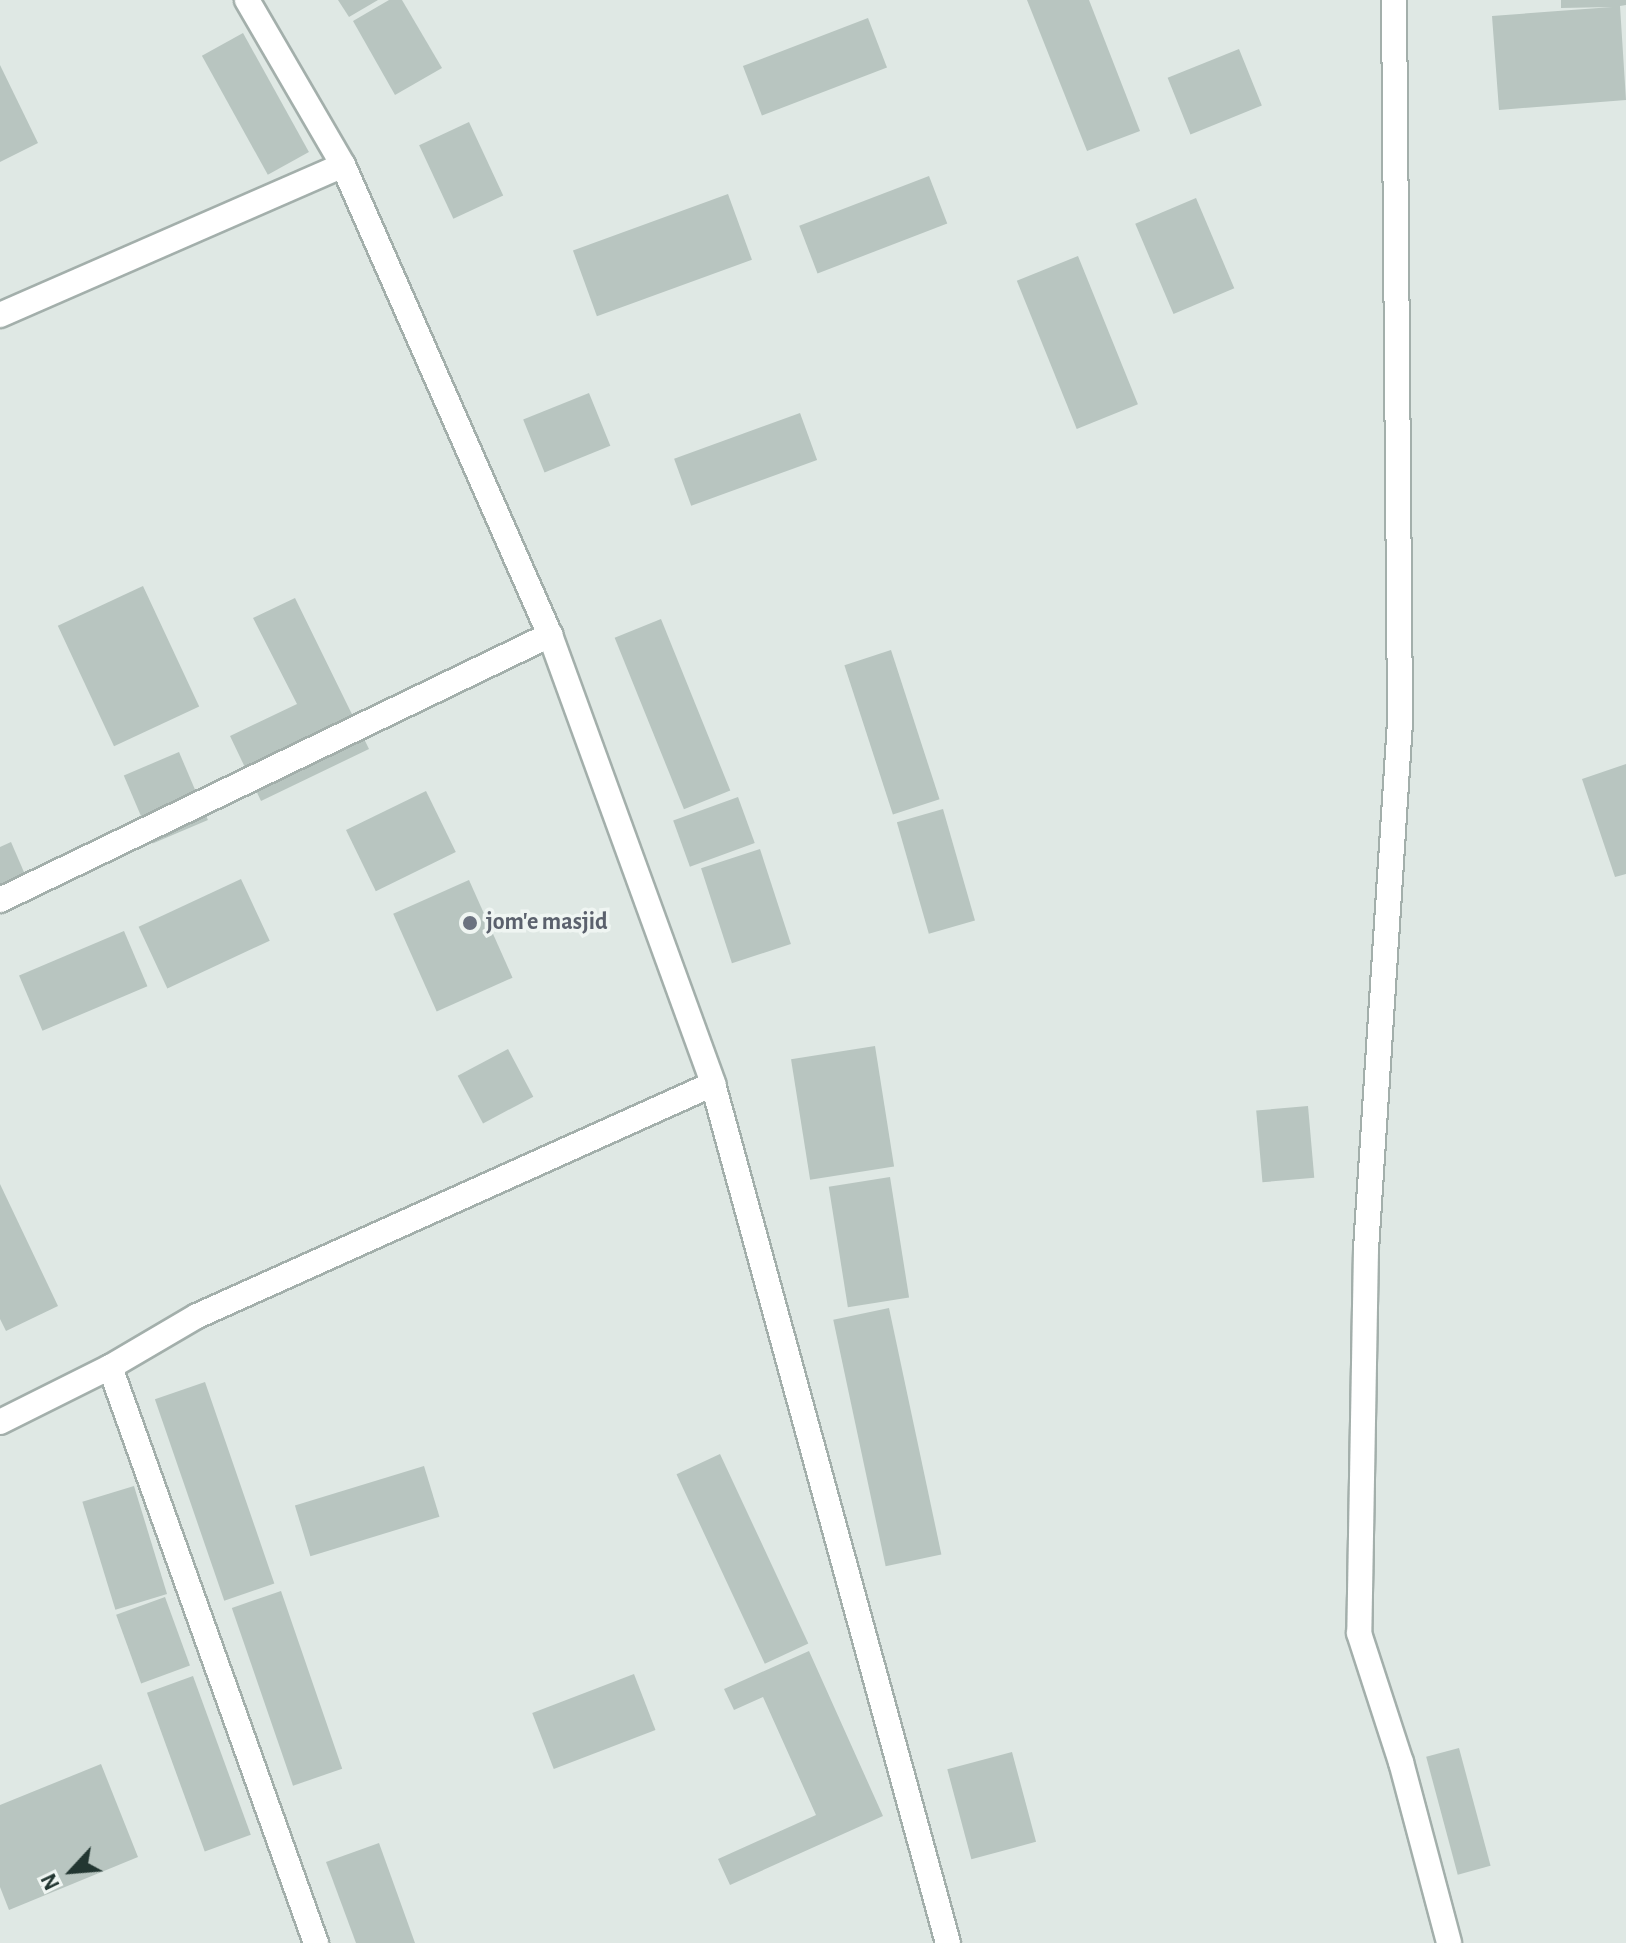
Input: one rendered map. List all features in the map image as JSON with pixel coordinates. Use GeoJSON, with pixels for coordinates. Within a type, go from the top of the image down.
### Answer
{"type":"FeatureCollection","features":[{"type":"Feature","properties":{"kind":"street"},"geometry":{"type":"LineString","coordinates":[[247,0],[343,165],[550,635],[713,1084],[948,1943]]}},
{"type":"Feature","properties":{"kind":"street"},"geometry":{"type":"LineString","coordinates":[[1394,0],[1400,722],[1366,1249],[1359,1633],[1401,1762],[1449,1943]]}},
{"type":"Feature","properties":{"kind":"street"},"geometry":{"type":"LineString","coordinates":[[0,315],[343,165]]}},
{"type":"Feature","properties":{"kind":"street"},"geometry":{"type":"LineString","coordinates":[[0,900],[550,635]]}},
{"type":"Feature","properties":{"kind":"street"},"geometry":{"type":"LineString","coordinates":[[0,1422],[110,1367],[197,1316],[713,1084]]}},
{"type":"Feature","properties":{"kind":"street"},"geometry":{"type":"LineString","coordinates":[[110,1367],[316,1943]]}},
{"type":"Feature","properties":{"kind":"building"},"geometry":{"type":"Polygon","coordinates":[[[338,0],[378,0],[349,17],[338,0]]]}},
{"type":"Feature","properties":{"kind":"building"},"geometry":{"type":"Polygon","coordinates":[[[389,0],[402,0],[442,68],[395,95],[353,21],[389,0]]]}},
{"type":"Feature","properties":{"kind":"building"},"geometry":{"type":"Polygon","coordinates":[[[1027,0],[1089,0],[1140,131],[1087,151],[1027,0]]]}},
{"type":"Feature","properties":{"kind":"building"},"geometry":{"type":"Polygon","coordinates":[[[1561,0],[1626,0],[1626,5],[1620,6],[1626,100],[1499,110],[1492,16],[1612,7],[1561,8],[1561,0]]]}},
{"type":"Feature","properties":{"kind":"building"},"geometry":{"type":"Polygon","coordinates":[[[868,18],[887,67],[762,116],[743,66],[868,18]]]}},
{"type":"Feature","properties":{"kind":"building"},"geometry":{"type":"Polygon","coordinates":[[[243,33],[309,152],[268,175],[202,56],[243,33]]]}},
{"type":"Feature","properties":{"kind":"building"},"geometry":{"type":"Polygon","coordinates":[[[1239,49],[1262,106],[1190,134],[1168,78],[1239,49]]]}},
{"type":"Feature","properties":{"kind":"building"},"geometry":{"type":"Polygon","coordinates":[[[0,65],[38,143],[0,162],[0,65]]]}},
{"type":"Feature","properties":{"kind":"building"},"geometry":{"type":"Polygon","coordinates":[[[469,122],[503,195],[453,219],[419,145],[469,122]]]}},
{"type":"Feature","properties":{"kind":"building"},"geometry":{"type":"Polygon","coordinates":[[[929,176],[947,224],[818,273],[799,226],[929,176]]]}},
{"type":"Feature","properties":{"kind":"building"},"geometry":{"type":"Polygon","coordinates":[[[728,194],[752,260],[597,316],[573,250],[728,194]]]}},
{"type":"Feature","properties":{"kind":"building"},"geometry":{"type":"Polygon","coordinates":[[[1196,198],[1234,288],[1174,314],[1135,224],[1196,198]]]}},
{"type":"Feature","properties":{"kind":"building"},"geometry":{"type":"Polygon","coordinates":[[[1078,256],[1138,404],[1077,429],[1017,281],[1078,256]]]}},
{"type":"Feature","properties":{"kind":"building"},"geometry":{"type":"Polygon","coordinates":[[[589,393],[610,446],[545,472],[523,420],[589,393]]]}},
{"type":"Feature","properties":{"kind":"building"},"geometry":{"type":"Polygon","coordinates":[[[800,413],[817,460],[691,506],[674,459],[800,413]]]}},
{"type":"Feature","properties":{"kind":"building"},"geometry":{"type":"Polygon","coordinates":[[[143,586],[199,707],[114,746],[58,626],[143,586]]]}},
{"type":"Feature","properties":{"kind":"building"},"geometry":{"type":"Polygon","coordinates":[[[295,598],[369,749],[261,801],[230,736],[297,704],[253,618],[295,598]]]}},
{"type":"Feature","properties":{"kind":"building"},"geometry":{"type":"Polygon","coordinates":[[[661,619],[730,791],[684,809],[615,638],[661,619]]]}},
{"type":"Feature","properties":{"kind":"building"},"geometry":{"type":"Polygon","coordinates":[[[891,650],[940,799],[893,814],[844,665],[891,650]]]}},
{"type":"Feature","properties":{"kind":"building"},"geometry":{"type":"Polygon","coordinates":[[[179,752],[208,820],[153,844],[124,775],[179,752]]]}},
{"type":"Feature","properties":{"kind":"building"},"geometry":{"type":"Polygon","coordinates":[[[1626,764],[1626,874],[1615,877],[1582,779],[1626,764]]]}},
{"type":"Feature","properties":{"kind":"building"},"geometry":{"type":"Polygon","coordinates":[[[426,791],[456,852],[376,891],[346,830],[426,791]]]}},
{"type":"Feature","properties":{"kind":"building"},"geometry":{"type":"Polygon","coordinates":[[[738,797],[755,843],[690,867],[673,821],[738,797]]]}},
{"type":"Feature","properties":{"kind":"building"},"geometry":{"type":"Polygon","coordinates":[[[943,809],[975,921],[929,934],[897,822],[943,809]]]}},
{"type":"Feature","properties":{"kind":"building"},"geometry":{"type":"Polygon","coordinates":[[[11,842],[33,893],[0,908],[0,847],[11,842]]]}},
{"type":"Feature","properties":{"kind":"building"},"geometry":{"type":"Polygon","coordinates":[[[760,849],[791,944],[732,963],[701,868],[760,849]]]}},
{"type":"Feature","properties":{"kind":"building"},"geometry":{"type":"Polygon","coordinates":[[[241,879],[270,941],[167,988],[139,927],[241,879]]]}},
{"type":"Feature","properties":{"kind":"building"},"geometry":{"type":"Polygon","coordinates":[[[469,880],[513,978],[437,1012],[393,914],[469,880]]]}},
{"type":"Feature","properties":{"kind":"building"},"geometry":{"type":"Polygon","coordinates":[[[124,931],[147,986],[43,1031],[19,976],[124,931]]]}},
{"type":"Feature","properties":{"kind":"building"},"geometry":{"type":"Polygon","coordinates":[[[875,1046],[894,1166],[810,1180],[791,1059],[875,1046]]]}},
{"type":"Feature","properties":{"kind":"building"},"geometry":{"type":"Polygon","coordinates":[[[508,1049],[533,1097],[483,1123],[458,1076],[508,1049]]]}},
{"type":"Feature","properties":{"kind":"building"},"geometry":{"type":"Polygon","coordinates":[[[1308,1106],[1314,1178],[1262,1182],[1256,1111],[1308,1106]]]}},
{"type":"Feature","properties":{"kind":"building"},"geometry":{"type":"Polygon","coordinates":[[[890,1177],[909,1297],[848,1307],[829,1187],[890,1177]]]}},
{"type":"Feature","properties":{"kind":"building"},"geometry":{"type":"Polygon","coordinates":[[[0,1184],[58,1306],[6,1331],[0,1319],[0,1184]]]}},
{"type":"Feature","properties":{"kind":"building"},"geometry":{"type":"Polygon","coordinates":[[[889,1308],[941,1554],[886,1566],[833,1320],[889,1308]]]}},
{"type":"Feature","properties":{"kind":"building"},"geometry":{"type":"Polygon","coordinates":[[[205,1382],[274,1583],[224,1601],[155,1399],[205,1382]]]}},
{"type":"Feature","properties":{"kind":"building"},"geometry":{"type":"Polygon","coordinates":[[[720,1454],[808,1643],[765,1664],[676,1474],[720,1454]]]}},
{"type":"Feature","properties":{"kind":"building"},"geometry":{"type":"Polygon","coordinates":[[[424,1466],[439,1517],[310,1556],[295,1505],[424,1466]]]}},
{"type":"Feature","properties":{"kind":"building"},"geometry":{"type":"Polygon","coordinates":[[[134,1486],[167,1594],[115,1610],[82,1502],[134,1486]]]}},
{"type":"Feature","properties":{"kind":"building"},"geometry":{"type":"Polygon","coordinates":[[[281,1591],[342,1769],[293,1786],[232,1608],[281,1591]]]}},
{"type":"Feature","properties":{"kind":"building"},"geometry":{"type":"Polygon","coordinates":[[[165,1597],[190,1666],[141,1683],[116,1615],[165,1597]]]}},
{"type":"Feature","properties":{"kind":"building"},"geometry":{"type":"Polygon","coordinates":[[[809,1651],[883,1816],[730,1885],[718,1859],[816,1815],[763,1697],[734,1710],[724,1689],[809,1651]]]}},
{"type":"Feature","properties":{"kind":"building"},"geometry":{"type":"Polygon","coordinates":[[[634,1674],[656,1730],[554,1769],[532,1713],[634,1674]]]}},
{"type":"Feature","properties":{"kind":"building"},"geometry":{"type":"Polygon","coordinates":[[[193,1676],[251,1835],[205,1852],[147,1693],[193,1676]]]}},
{"type":"Feature","properties":{"kind":"building"},"geometry":{"type":"Polygon","coordinates":[[[1459,1748],[1491,1866],[1458,1875],[1426,1757],[1459,1748]]]}},
{"type":"Feature","properties":{"kind":"building"},"geometry":{"type":"Polygon","coordinates":[[[1012,1752],[1036,1842],[971,1859],[947,1769],[1012,1752]]]}},
{"type":"Feature","properties":{"kind":"building"},"geometry":{"type":"Polygon","coordinates":[[[101,1764],[138,1857],[9,1910],[0,1887],[0,1805],[101,1764]]]}},
{"type":"Feature","properties":{"kind":"building"},"geometry":{"type":"Polygon","coordinates":[[[379,1843],[415,1943],[356,1943],[326,1862],[379,1843]]]}},
{"type":"Feature","properties":{"kind":"place","name":"jom'e masjid"},"geometry":{"type":"Point","coordinates":[470,923]}}]}
